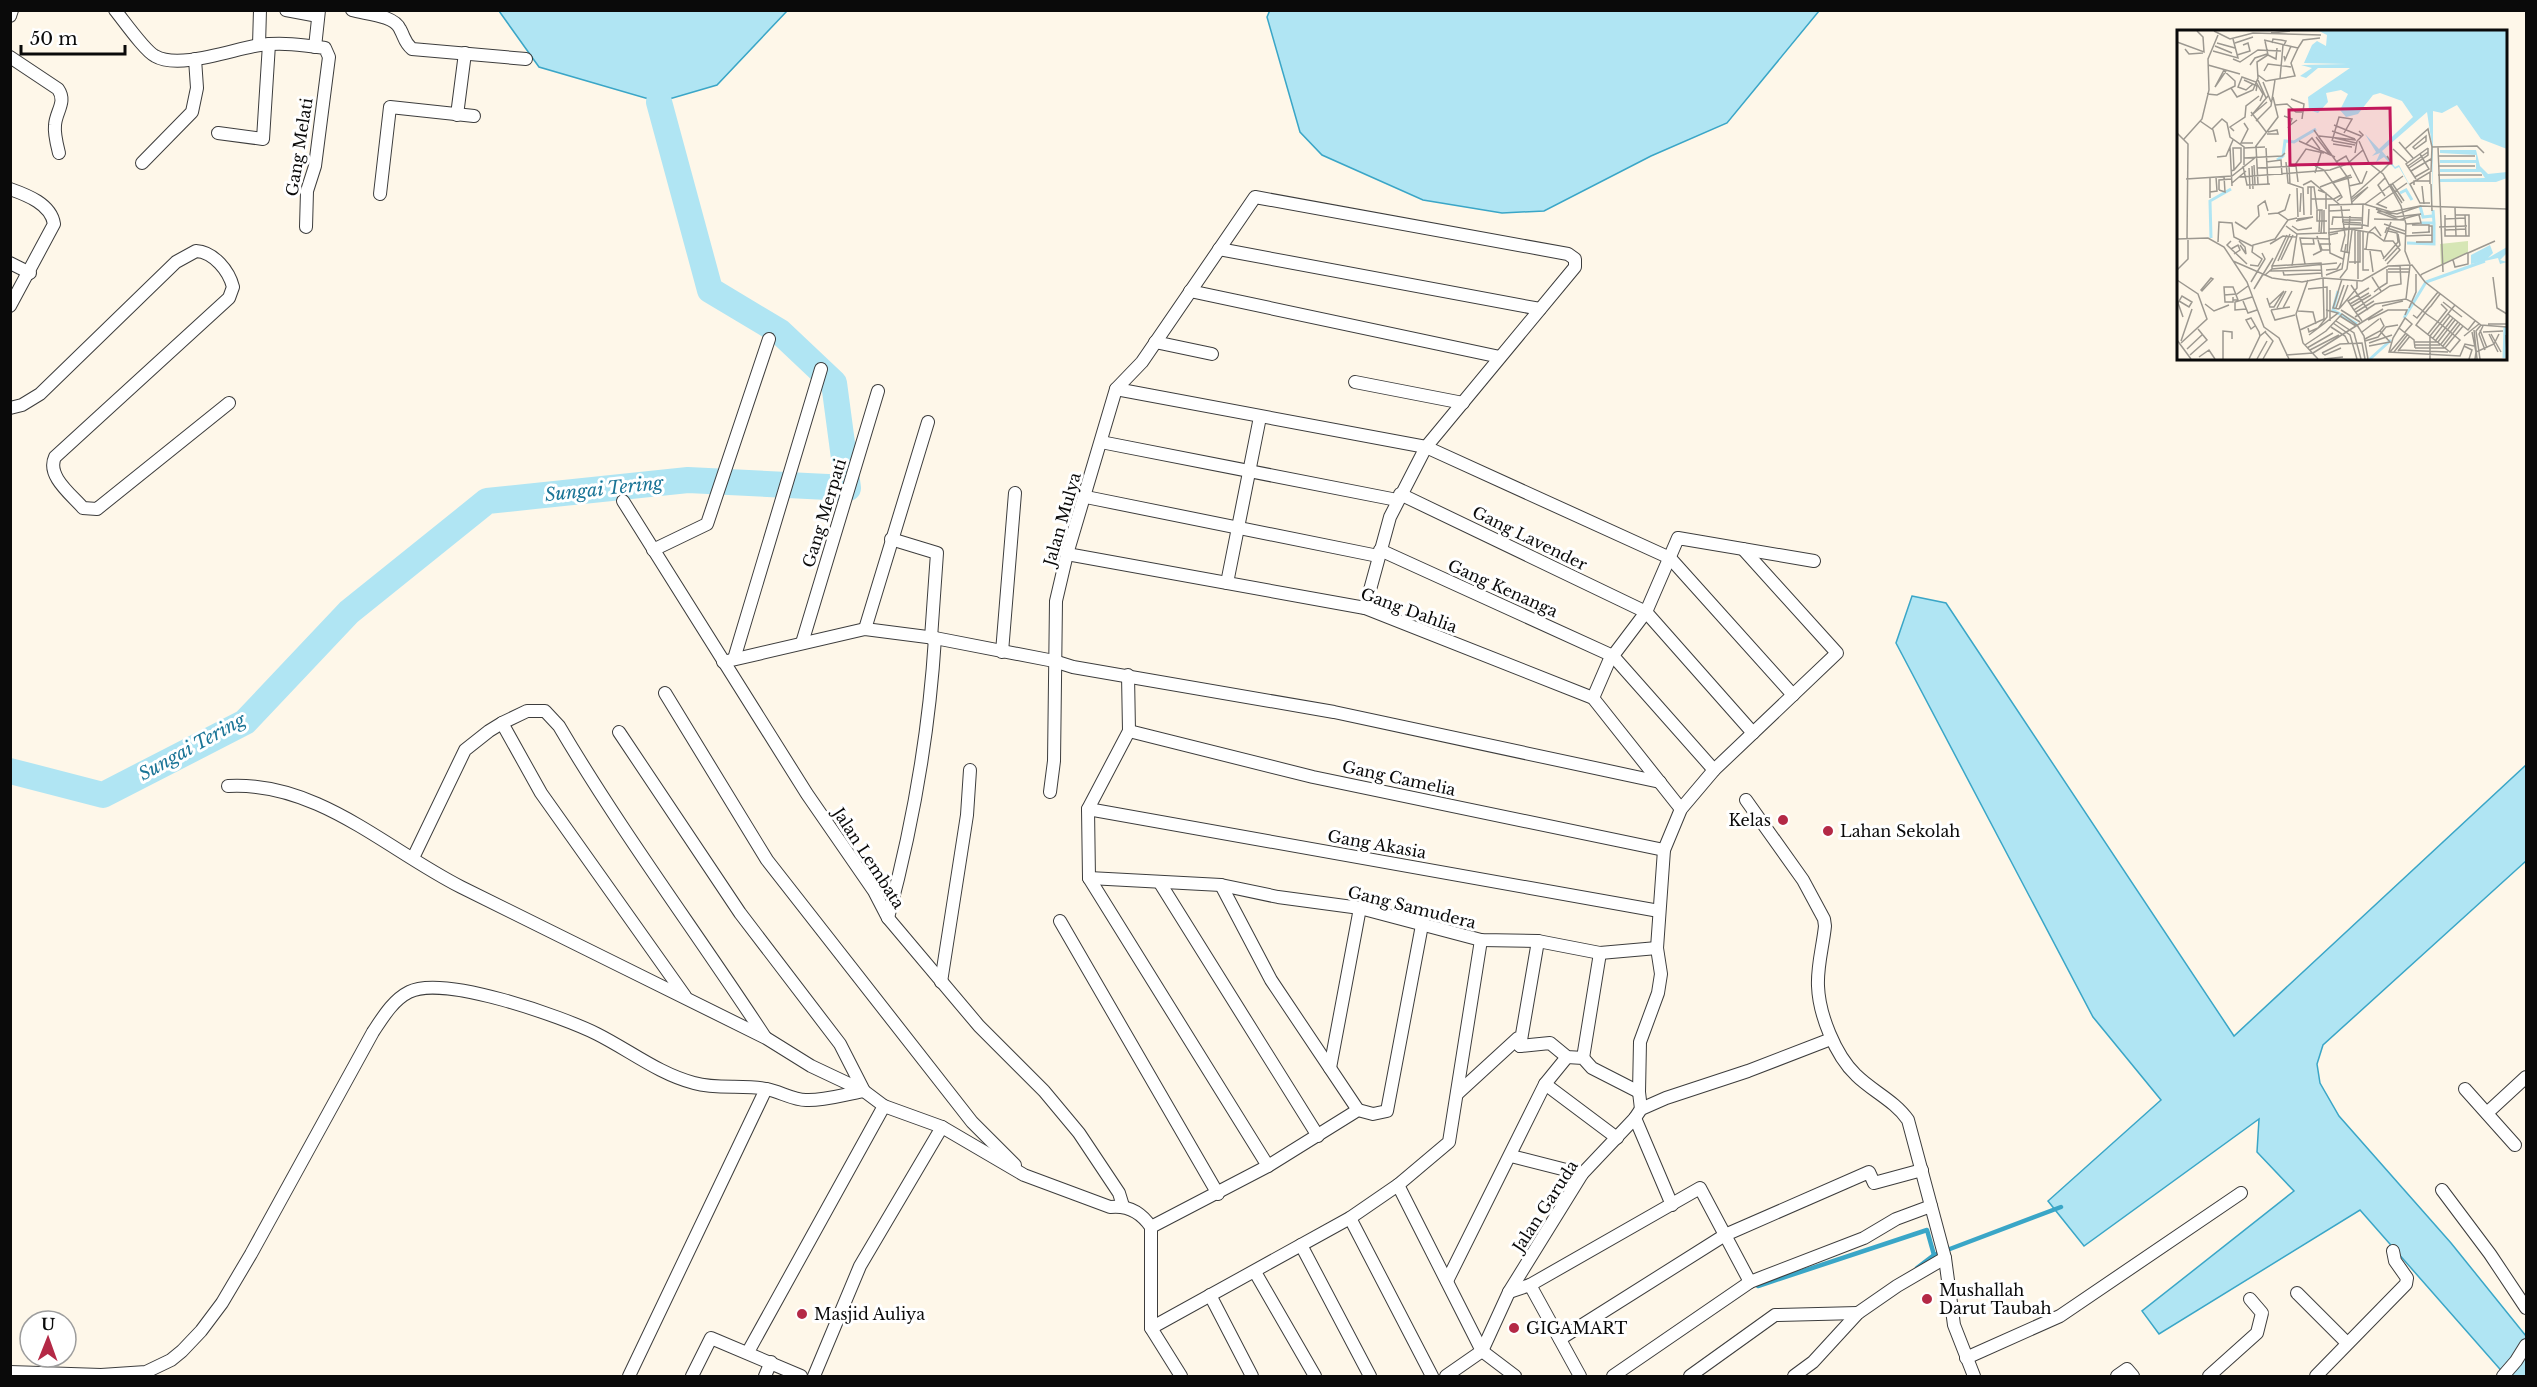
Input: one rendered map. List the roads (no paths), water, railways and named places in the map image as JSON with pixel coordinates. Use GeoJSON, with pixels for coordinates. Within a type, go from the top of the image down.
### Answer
{"type":"FeatureCollection","features":[{"type":"Feature","properties":{"kind":"street"},"geometry":{"type":"LineString","coordinates":[[10,16],[12,10]]}},
{"type":"Feature","properties":{"kind":"street"},"geometry":{"type":"LineString","coordinates":[[115,10],[153,56],[167,60],[195,59],[284,43],[315,47],[318,13],[286,10]]}},
{"type":"Feature","properties":{"kind":"street"},"geometry":{"type":"LineString","coordinates":[[218,133],[263,139],[264,45],[260,10]]}},
{"type":"Feature","properties":{"kind":"street"},"geometry":{"type":"LineString","coordinates":[[352,10],[394,21],[400,27],[404,42],[412,49],[526,59]]}},
{"type":"Feature","properties":{"kind":"street","name":"Gang Melati"},"geometry":{"type":"LineString","coordinates":[[306,226],[307,191],[315,166],[329,57],[325,48],[315,47]]}},
{"type":"Feature","properties":{"kind":"street"},"geometry":{"type":"LineString","coordinates":[[457,115],[465,53]]}},
{"type":"Feature","properties":{"kind":"street"},"geometry":{"type":"LineString","coordinates":[[10,57],[62,94],[62,104],[55,124],[59,153]]}},
{"type":"Feature","properties":{"kind":"street"},"geometry":{"type":"LineString","coordinates":[[141,164],[192,112],[197,88],[195,59]]}},
{"type":"Feature","properties":{"kind":"street"},"geometry":{"type":"LineString","coordinates":[[380,194],[390,107],[474,116]]}},
{"type":"Feature","properties":{"kind":"street"},"geometry":{"type":"LineString","coordinates":[[10,189],[30,196],[45,208],[54,222],[30,273],[10,306]]}},
{"type":"Feature","properties":{"kind":"street"},"geometry":{"type":"LineString","coordinates":[[1116,389],[1142,362],[1255,197],[1568,254],[1575,259],[1575,267],[1426,447],[1398,497],[1379,553],[1365,608]]}},
{"type":"Feature","properties":{"kind":"street"},"geometry":{"type":"LineString","coordinates":[[1220,249],[1540,309]]}},
{"type":"Feature","properties":{"kind":"street"},"geometry":{"type":"LineString","coordinates":[[10,408],[22,405],[40,394],[176,262],[196,251],[205,253],[221,264],[233,287],[229,298],[55,457],[53,470],[60,483],[83,508],[97,509],[229,404]]}},
{"type":"Feature","properties":{"kind":"street"},"geometry":{"type":"LineString","coordinates":[[10,263],[30,273]]}},
{"type":"Feature","properties":{"kind":"street"},"geometry":{"type":"LineString","coordinates":[[1190,291],[1500,357]]}},
{"type":"Feature","properties":{"kind":"street"},"geometry":{"type":"LineString","coordinates":[[653,550],[707,524],[769,339]]}},
{"type":"Feature","properties":{"kind":"street"},"geometry":{"type":"LineString","coordinates":[[1155,342],[1212,354]]}},
{"type":"Feature","properties":{"kind":"street"},"geometry":{"type":"LineString","coordinates":[[729,661],[821,369]]}},
{"type":"Feature","properties":{"kind":"street"},"geometry":{"type":"LineString","coordinates":[[1355,382],[1462,403]]}},
{"type":"Feature","properties":{"kind":"street"},"geometry":{"type":"LineString","coordinates":[[1116,389],[1426,447],[1670,558],[1793,695]]}},
{"type":"Feature","properties":{"kind":"street","name":"Jalan Mulya"},"geometry":{"type":"LineString","coordinates":[[1050,792],[1054,761],[1056,602],[1067,554],[1086,497],[1116,389]]}},
{"type":"Feature","properties":{"kind":"street","name":"Gang Merpati"},"geometry":{"type":"LineString","coordinates":[[802,644],[878,391]]}},
{"type":"Feature","properties":{"kind":"street"},"geometry":{"type":"LineString","coordinates":[[1227,583],[1260,417]]}},
{"type":"Feature","properties":{"kind":"street"},"geometry":{"type":"LineString","coordinates":[[865,629],[928,422]]}},
{"type":"Feature","properties":{"kind":"street","name":"Gang Lavender"},"geometry":{"type":"LineString","coordinates":[[1101,442],[1398,497],[1646,612]]}},
{"type":"Feature","properties":{"kind":"street"},"geometry":{"type":"LineString","coordinates":[[1002,652],[1015,493]]}},
{"type":"Feature","properties":{"kind":"street","name":"Gang Kenanga"},"geometry":{"type":"LineString","coordinates":[[1086,497],[1379,553],[1613,656]]}},
{"type":"Feature","properties":{"kind":"street","name":"Jalan Lembata"},"geometry":{"type":"LineString","coordinates":[[623,501],[653,550],[729,661],[807,794],[874,891],[888,918],[979,1026],[1044,1091],[1079,1133],[1119,1192],[1123,1206]]}},
{"type":"Feature","properties":{"kind":"street"},"geometry":{"type":"LineString","coordinates":[[1593,698],[1613,656],[1646,612],[1678,538],[1814,561]]}},
{"type":"Feature","properties":{"kind":"street"},"geometry":{"type":"LineString","coordinates":[[888,918],[909,841],[922,764],[933,638],[937,553],[891,539]]}},
{"type":"Feature","properties":{"kind":"street"},"geometry":{"type":"LineString","coordinates":[[1672,1205],[1638,1114],[1640,1041],[1658,993],[1661,974],[1657,948],[1664,850],[1681,809],[1714,770],[1837,653],[1743,549]]}},
{"type":"Feature","properties":{"kind":"street","name":"Gang Dahlia"},"geometry":{"type":"LineString","coordinates":[[1067,554],[1365,608],[1593,698],[1681,809]]}},
{"type":"Feature","properties":{"kind":"street"},"geometry":{"type":"LineString","coordinates":[[1646,612],[1753,733]]}},
{"type":"Feature","properties":{"kind":"street"},"geometry":{"type":"LineString","coordinates":[[729,661],[865,629],[933,638],[1054,661],[1073,667],[1334,712],[1660,782]]}},
{"type":"Feature","properties":{"kind":"street"},"geometry":{"type":"LineString","coordinates":[[1613,656],[1714,770]]}},
{"type":"Feature","properties":{"kind":"street"},"geometry":{"type":"LineString","coordinates":[[1128,675],[1129,730],[1088,809],[1089,878],[1268,1166]]}},
{"type":"Feature","properties":{"kind":"street"},"geometry":{"type":"LineString","coordinates":[[665,693],[767,860],[972,1122],[1024,1175]]}},
{"type":"Feature","properties":{"kind":"street"},"geometry":{"type":"LineString","coordinates":[[413,858],[465,750],[502,723],[527,711],[545,711],[559,726],[628,837],[707,947],[766,1038]]}},
{"type":"Feature","properties":{"kind":"street"},"geometry":{"type":"LineString","coordinates":[[502,723],[541,793],[686,997]]}},
{"type":"Feature","properties":{"kind":"street","name":"Gang Camelia"},"geometry":{"type":"LineString","coordinates":[[1129,730],[1313,777],[1664,850]]}},
{"type":"Feature","properties":{"kind":"street"},"geometry":{"type":"LineString","coordinates":[[619,732],[740,913],[840,1044],[864,1091]]}},
{"type":"Feature","properties":{"kind":"street"},"geometry":{"type":"LineString","coordinates":[[941,982],[967,815],[970,770]]}},
{"type":"Feature","properties":{"kind":"street"},"geometry":{"type":"LineString","coordinates":[[228,786],[259,787],[308,800],[371,831],[442,877],[766,1038],[811,1066],[864,1091],[884,1106],[942,1127],[1024,1175],[1110,1207],[1123,1206],[1144,1216],[1150,1227],[1151,1328],[1181,1377]]}},
{"type":"Feature","properties":{"kind":"street"},"geometry":{"type":"LineString","coordinates":[[1746,800],[1803,880],[1824,919],[1818,988],[1831,1039],[1841,1058],[1855,1074],[1900,1108],[1908,1120],[1945,1258],[1954,1325],[1974,1377]]}},
{"type":"Feature","properties":{"kind":"street","name":"Gang Akasia"},"geometry":{"type":"LineString","coordinates":[[1088,809],[1659,911]]}},
{"type":"Feature","properties":{"kind":"street","name":"Gang Samudera"},"geometry":{"type":"LineString","coordinates":[[1089,878],[1221,885],[1278,897],[1360,908],[1481,940],[1538,941],[1600,953],[1657,948]]}},
{"type":"Feature","properties":{"kind":"street"},"geometry":{"type":"LineString","coordinates":[[1160,883],[1318,1136]]}},
{"type":"Feature","properties":{"kind":"street"},"geometry":{"type":"LineString","coordinates":[[1221,885],[1271,980],[1358,1110]]}},
{"type":"Feature","properties":{"kind":"street"},"geometry":{"type":"LineString","coordinates":[[1330,1068],[1360,908]]}},
{"type":"Feature","properties":{"kind":"street"},"geometry":{"type":"LineString","coordinates":[[1060,921],[1218,1194]]}},
{"type":"Feature","properties":{"kind":"street"},"geometry":{"type":"LineString","coordinates":[[1150,1227],[1218,1194],[1268,1166],[1358,1110],[1382,1114],[1387,1111],[1422,925]]}},
{"type":"Feature","properties":{"kind":"street"},"geometry":{"type":"LineString","coordinates":[[1151,1328],[1350,1218],[1398,1185],[1449,1142],[1481,940]]}},
{"type":"Feature","properties":{"kind":"street"},"geometry":{"type":"LineString","coordinates":[[1520,1046],[1538,941]]}},
{"type":"Feature","properties":{"kind":"street"},"geometry":{"type":"LineString","coordinates":[[1583,1058],[1600,953]]}},
{"type":"Feature","properties":{"kind":"street"},"geometry":{"type":"LineString","coordinates":[[10,1372],[101,1375],[146,1372],[182,1352],[222,1303],[373,1032],[393,1004],[410,991],[443,988],[534,1009],[596,1033],[666,1073],[695,1084],[725,1088],[766,1089],[804,1101],[864,1091]]}},
{"type":"Feature","properties":{"kind":"street"},"geometry":{"type":"LineString","coordinates":[[1458,1093],[1518,1038],[1520,1046]]}},
{"type":"Feature","properties":{"kind":"street","name":"Jalan Garuda"},"geometry":{"type":"LineString","coordinates":[[1482,1352],[1509,1292],[1582,1174],[1638,1114],[1666,1098],[1749,1071],[1831,1039]]}},
{"type":"Feature","properties":{"kind":"street"},"geometry":{"type":"LineString","coordinates":[[1520,1046],[1550,1043],[1567,1057],[1588,1060],[1592,1068],[1638,1092]]}},
{"type":"Feature","properties":{"kind":"street"},"geometry":{"type":"LineString","coordinates":[[1447,1281],[1545,1084],[1567,1057]]}},
{"type":"Feature","properties":{"kind":"street"},"geometry":{"type":"LineString","coordinates":[[2487,1113],[2526,1077]]}},
{"type":"Feature","properties":{"kind":"street"},"geometry":{"type":"LineString","coordinates":[[1545,1084],[1617,1138]]}},
{"type":"Feature","properties":{"kind":"street"},"geometry":{"type":"LineString","coordinates":[[629,1377],[766,1089]]}},
{"type":"Feature","properties":{"kind":"street"},"geometry":{"type":"LineString","coordinates":[[2466,1089],[2515,1145]]}},
{"type":"Feature","properties":{"kind":"street"},"geometry":{"type":"LineString","coordinates":[[748,1352],[884,1106]]}},
{"type":"Feature","properties":{"kind":"street"},"geometry":{"type":"LineString","coordinates":[[814,1377],[860,1266],[942,1127]]}},
{"type":"Feature","properties":{"kind":"street"},"geometry":{"type":"LineString","coordinates":[[1511,1155],[1582,1174]]}},
{"type":"Feature","properties":{"kind":"street"},"geometry":{"type":"LineString","coordinates":[[1560,1339],[1725,1235],[1869,1172],[1874,1184],[1922,1170]]}},
{"type":"Feature","properties":{"kind":"street"},"geometry":{"type":"LineString","coordinates":[[1398,1185],[1482,1352],[1515,1377]]}},
{"type":"Feature","properties":{"kind":"street"},"geometry":{"type":"LineString","coordinates":[[1509,1292],[1530,1285],[1700,1188],[1750,1282]]}},
{"type":"Feature","properties":{"kind":"street"},"geometry":{"type":"LineString","coordinates":[[2442,1190],[2490,1254],[2526,1308]]}},
{"type":"Feature","properties":{"kind":"street"},"geometry":{"type":"LineString","coordinates":[[1966,1358],[2060,1316],[2241,1193]]}},
{"type":"Feature","properties":{"kind":"street"},"geometry":{"type":"LineString","coordinates":[[1613,1377],[1750,1282],[1863,1238],[1896,1219],[1931,1206]]}},
{"type":"Feature","properties":{"kind":"street"},"geometry":{"type":"LineString","coordinates":[[1350,1218],[1432,1377]]}},
{"type":"Feature","properties":{"kind":"street"},"geometry":{"type":"LineString","coordinates":[[1301,1245],[1370,1377]]}},
{"type":"Feature","properties":{"kind":"street"},"geometry":{"type":"LineString","coordinates":[[2316,1377],[2406,1284],[2407,1278],[2395,1262],[2393,1251]]}},
{"type":"Feature","properties":{"kind":"street"},"geometry":{"type":"LineString","coordinates":[[1802,1374],[1858,1313],[1897,1286],[1945,1258]]}},
{"type":"Feature","properties":{"kind":"street"},"geometry":{"type":"LineString","coordinates":[[1256,1272],[1315,1377]]}},
{"type":"Feature","properties":{"kind":"street"},"geometry":{"type":"LineString","coordinates":[[1530,1285],[1580,1377]]}},
{"type":"Feature","properties":{"kind":"street"},"geometry":{"type":"LineString","coordinates":[[2297,1293],[2347,1343]]}},
{"type":"Feature","properties":{"kind":"street"},"geometry":{"type":"LineString","coordinates":[[1210,1295],[1252,1377]]}},
{"type":"Feature","properties":{"kind":"street"},"geometry":{"type":"LineString","coordinates":[[2209,1377],[2257,1333],[2262,1313],[2250,1299]]}},
{"type":"Feature","properties":{"kind":"street"},"geometry":{"type":"LineString","coordinates":[[1690,1377],[1775,1314],[1858,1313]]}},
{"type":"Feature","properties":{"kind":"street"},"geometry":{"type":"LineString","coordinates":[[692,1377],[711,1338],[748,1352],[801,1377]]}},
{"type":"Feature","properties":{"kind":"street"},"geometry":{"type":"LineString","coordinates":[[2503,1377],[2526,1345]]}},
{"type":"Feature","properties":{"kind":"street"},"geometry":{"type":"LineString","coordinates":[[1446,1377],[1482,1352]]}},
{"type":"Feature","properties":{"kind":"street"},"geometry":{"type":"LineString","coordinates":[[765,1377],[771,1362]]}},
{"type":"Feature","properties":{"kind":"street"},"geometry":{"type":"LineString","coordinates":[[2117,1377],[2127,1369],[2133,1377]]}},
{"type":"Feature","properties":{"kind":"water"},"geometry":{"type":"Polygon","coordinates":[[[1270,10],[1819,11],[1727,123],[1651,156],[1544,211],[1502,213],[1423,200],[1322,155],[1300,132],[1267,17],[1270,10]]]}},
{"type":"Feature","properties":{"kind":"water"},"geometry":{"type":"Polygon","coordinates":[[[499,11],[787,11],[717,85],[659,102],[539,67],[499,11]]]}},
{"type":"Feature","properties":{"kind":"water"},"geometry":{"type":"Polygon","coordinates":[[[1912,596],[1946,603],[2234,1036],[2526,765],[2526,861],[2323,1045],[2317,1064],[2320,1083],[2339,1116],[2451,1243],[2526,1336],[2526,1376],[2506,1376],[2360,1210],[2159,1334],[2142,1311],[2294,1191],[2257,1152],[2259,1119],[2084,1246],[2048,1201],[2161,1100],[2093,1017],[1896,643],[1912,596]]]}},
{"type":"Feature","properties":{"kind":"waterway","name":"Sungai Tering"},"geometry":{"type":"LineString","coordinates":[[10,771],[103,795],[245,722],[349,612],[487,501],[688,480],[848,488],[834,383],[780,332],[710,290],[659,102]]}},
{"type":"Feature","properties":{"kind":"waterway"},"geometry":{"type":"LineString","coordinates":[[1917,1268],[1934,1255],[2061,1207]]}},
{"type":"Feature","properties":{"kind":"waterway"},"geometry":{"type":"LineString","coordinates":[[1756,1283],[1758,1286],[1927,1230],[1934,1255]]}},
{"type":"Feature","properties":{"kind":"place","name":"Kelas"},"geometry":{"type":"Point","coordinates":[1783,820]}},
{"type":"Feature","properties":{"kind":"place","name":"Lahan Sekolah"},"geometry":{"type":"Point","coordinates":[1828,831]}},
{"type":"Feature","properties":{"kind":"place","name":"Mushallah Darut Taubah"},"geometry":{"type":"Point","coordinates":[1927,1299]}},
{"type":"Feature","properties":{"kind":"place","name":"Masjid Auliya"},"geometry":{"type":"Point","coordinates":[802,1314]}},
{"type":"Feature","properties":{"kind":"place","name":"GIGAMART"},"geometry":{"type":"Point","coordinates":[1514,1328]}}]}
